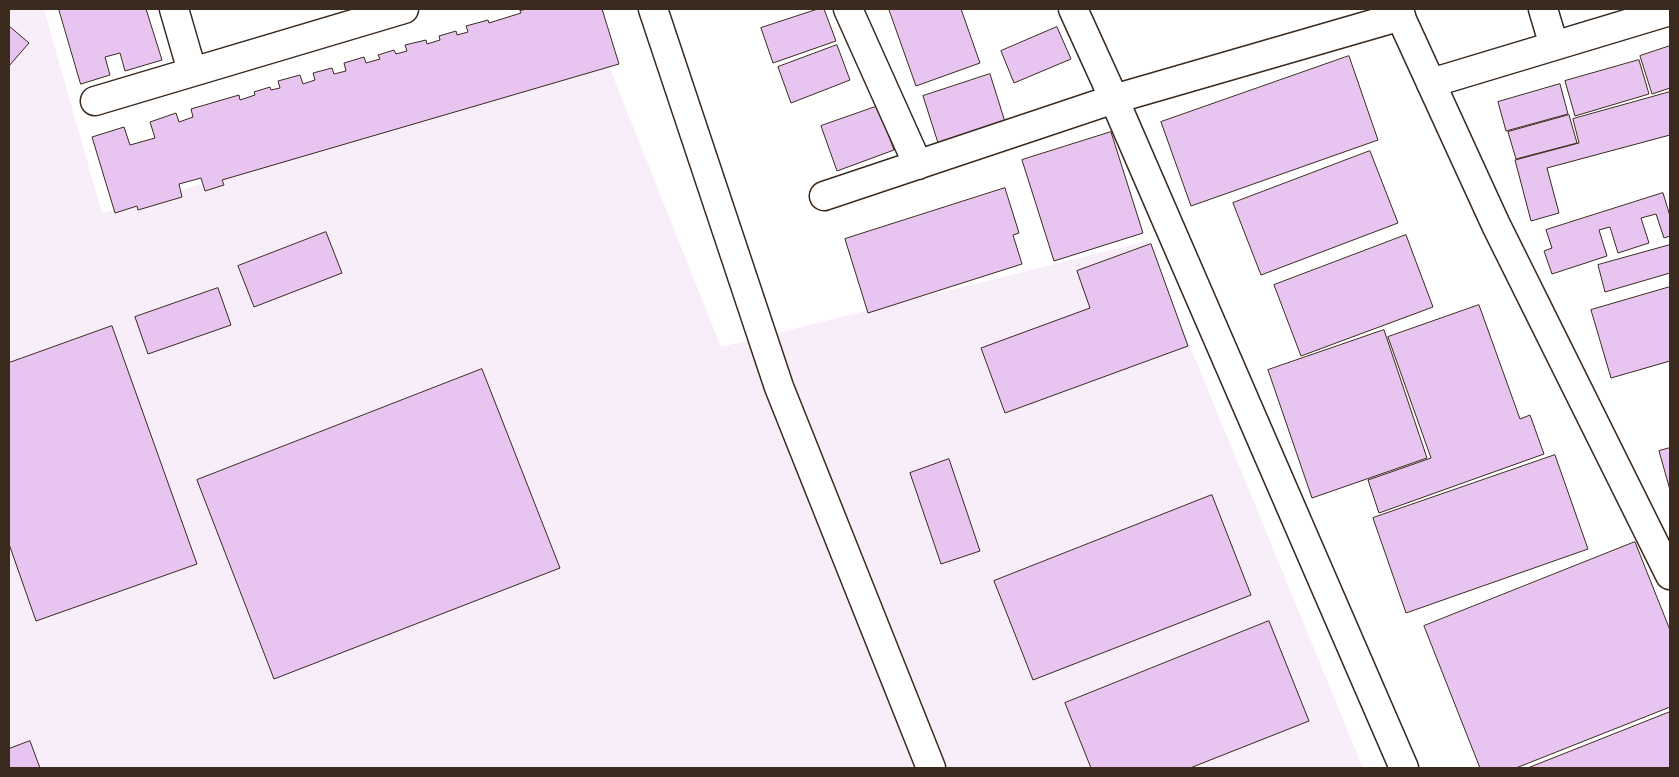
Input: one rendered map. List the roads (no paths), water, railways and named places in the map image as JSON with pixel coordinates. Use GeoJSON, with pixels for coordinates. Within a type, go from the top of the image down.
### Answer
{"type":"FeatureCollection","features":[{"type":"Feature","properties":{"kind":"street"},"geometry":{"type":"LineString","coordinates":[[174,9],[192,71]]}},
{"type":"Feature","properties":{"kind":"street"},"geometry":{"type":"LineString","coordinates":[[95,101],[404,9]]}},
{"type":"Feature","properties":{"kind":"street"},"geometry":{"type":"LineString","coordinates":[[653,9],[778,387],[931,768]]}},
{"type":"Feature","properties":{"kind":"street"},"geometry":{"type":"LineString","coordinates":[[848,9],[918,165]]}},
{"type":"Feature","properties":{"kind":"street"},"geometry":{"type":"LineString","coordinates":[[1073,9],[1114,99],[1404,768]]}},
{"type":"Feature","properties":{"kind":"street"},"geometry":{"type":"LineString","coordinates":[[1542,9],[1554,46]]}},
{"type":"Feature","properties":{"kind":"street"},"geometry":{"type":"LineString","coordinates":[[1431,83],[1670,11]]}},
{"type":"Feature","properties":{"kind":"street"},"geometry":{"type":"LineString","coordinates":[[824,196],[1114,99],[1399,13],[1496,225],[1668,565]]}}]}
